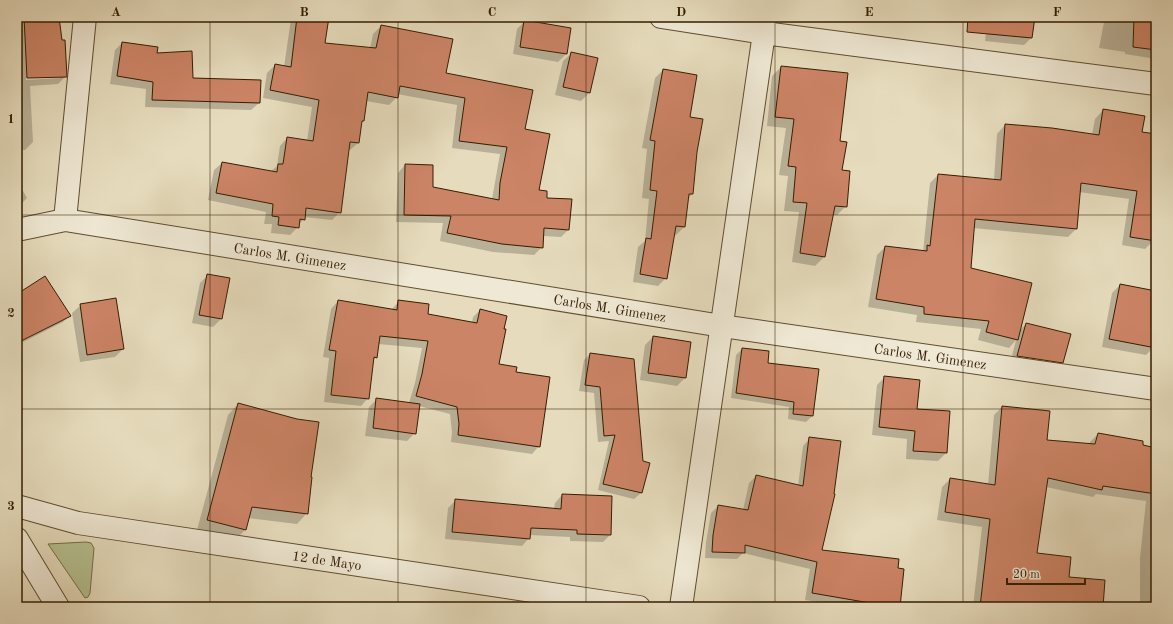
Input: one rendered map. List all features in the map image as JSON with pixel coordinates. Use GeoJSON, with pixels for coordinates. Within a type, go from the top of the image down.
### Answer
{"type":"FeatureCollection","features":[{"type":"Feature","properties":{"kind":"street"},"geometry":{"type":"LineString","coordinates":[[17,230],[65,220],[85,17]]}},
{"type":"Feature","properties":{"kind":"street"},"geometry":{"type":"LineString","coordinates":[[661,17],[764,25],[1156,84]]}},
{"type":"Feature","properties":{"kind":"street"},"geometry":{"type":"LineString","coordinates":[[681,607],[764,25]]}},
{"type":"Feature","properties":{"kind":"street","name":"Carlos M. Gimenez"},"geometry":{"type":"LineString","coordinates":[[65,220],[722,326],[1156,389]]}},
{"type":"Feature","properties":{"kind":"street","name":"12 de Mayo"},"geometry":{"type":"LineString","coordinates":[[17,506],[78,523],[639,607]]}},
{"type":"Feature","properties":{"kind":"street"},"geometry":{"type":"LineString","coordinates":[[17,539],[58,607]]}},
{"type":"Feature","properties":{"kind":"green space"},"geometry":{"type":"Polygon","coordinates":[[[91,543],[94,548],[90,593],[88,597],[85,598],[48,544],[91,543]]]}},
{"type":"Feature","properties":{"kind":"building"},"geometry":{"type":"Polygon","coordinates":[[[24,17],[59,17],[62,40],[65,40],[67,77],[27,78],[24,17]]]}},
{"type":"Feature","properties":{"kind":"building"},"geometry":{"type":"Polygon","coordinates":[[[297,17],[329,17],[325,43],[376,48],[381,25],[453,39],[446,73],[533,90],[525,129],[550,134],[539,190],[547,191],[547,198],[572,199],[569,230],[544,228],[543,248],[502,244],[447,233],[451,216],[404,215],[405,164],[433,165],[433,187],[499,200],[500,183],[507,147],[459,141],[465,98],[400,86],[398,98],[368,92],[359,143],[350,142],[341,213],[306,208],[305,220],[300,219],[299,228],[278,225],[279,217],[272,216],[273,204],[216,193],[222,162],[277,172],[278,164],[283,164],[287,137],[313,141],[319,100],[270,90],[275,64],[291,67],[297,17]]]}},
{"type":"Feature","properties":{"kind":"building"},"geometry":{"type":"Polygon","coordinates":[[[968,17],[1035,17],[1032,38],[967,32],[968,17]]]}},
{"type":"Feature","properties":{"kind":"building"},"geometry":{"type":"Polygon","coordinates":[[[1134,17],[1156,17],[1156,50],[1133,47],[1134,17]]]}},
{"type":"Feature","properties":{"kind":"building"},"geometry":{"type":"Polygon","coordinates":[[[524,20],[571,28],[567,54],[520,47],[524,20]]]}},
{"type":"Feature","properties":{"kind":"building"},"geometry":{"type":"Polygon","coordinates":[[[122,42],[158,47],[157,53],[192,51],[193,78],[261,80],[260,103],[152,100],[153,82],[117,76],[122,42]]]}},
{"type":"Feature","properties":{"kind":"building"},"geometry":{"type":"Polygon","coordinates":[[[571,52],[598,58],[590,93],[563,87],[571,52]]]}},
{"type":"Feature","properties":{"kind":"building"},"geometry":{"type":"Polygon","coordinates":[[[781,66],[848,73],[840,141],[847,142],[842,170],[850,171],[847,207],[835,206],[825,257],[800,253],[807,203],[793,202],[796,167],[788,166],[794,119],[775,117],[781,66]]]}},
{"type":"Feature","properties":{"kind":"building"},"geometry":{"type":"Polygon","coordinates":[[[663,69],[697,75],[690,117],[703,119],[697,152],[693,194],[689,194],[685,227],[676,226],[667,279],[640,274],[646,238],[651,239],[657,191],[650,190],[655,141],[650,140],[663,69]]]}},
{"type":"Feature","properties":{"kind":"building"},"geometry":{"type":"Polygon","coordinates":[[[1103,109],[1145,116],[1142,132],[1156,134],[1156,241],[1130,237],[1137,191],[1081,183],[1077,229],[975,219],[971,268],[1032,283],[1018,340],[986,332],[989,321],[924,314],[924,307],[876,299],[885,246],[927,251],[927,245],[930,246],[938,174],[1001,180],[1005,124],[1052,128],[1099,135],[1103,109]]]}},
{"type":"Feature","properties":{"kind":"building"},"geometry":{"type":"Polygon","coordinates":[[[207,274],[230,278],[222,319],[199,315],[207,274]]]}},
{"type":"Feature","properties":{"kind":"building"},"geometry":{"type":"Polygon","coordinates":[[[45,276],[71,316],[17,343],[17,294],[45,276]]]}},
{"type":"Feature","properties":{"kind":"building"},"geometry":{"type":"Polygon","coordinates":[[[1120,284],[1156,291],[1156,348],[1109,339],[1120,284]]]}},
{"type":"Feature","properties":{"kind":"building"},"geometry":{"type":"Polygon","coordinates":[[[116,298],[124,349],[87,355],[80,304],[116,298]]]}},
{"type":"Feature","properties":{"kind":"building"},"geometry":{"type":"Polygon","coordinates":[[[338,300],[397,310],[398,300],[429,304],[428,314],[477,323],[480,309],[507,316],[499,364],[517,367],[516,372],[550,377],[540,447],[458,435],[459,424],[457,407],[416,396],[428,341],[380,336],[377,358],[374,357],[369,399],[331,395],[336,351],[329,350],[338,300]]]}},
{"type":"Feature","properties":{"kind":"building"},"geometry":{"type":"Polygon","coordinates":[[[1026,323],[1071,334],[1063,363],[1017,356],[1026,323]]]}},
{"type":"Feature","properties":{"kind":"building"},"geometry":{"type":"Polygon","coordinates":[[[653,336],[691,342],[686,378],[648,373],[653,336]]]}},
{"type":"Feature","properties":{"kind":"building"},"geometry":{"type":"Polygon","coordinates":[[[742,348],[769,351],[768,363],[819,369],[813,416],[793,414],[794,402],[736,393],[742,348]]]}},
{"type":"Feature","properties":{"kind":"building"},"geometry":{"type":"Polygon","coordinates":[[[590,353],[634,359],[643,461],[650,463],[642,493],[603,484],[615,435],[604,436],[600,387],[585,385],[590,353]]]}},
{"type":"Feature","properties":{"kind":"building"},"geometry":{"type":"Polygon","coordinates":[[[884,376],[920,380],[917,409],[950,411],[947,453],[913,451],[915,431],[879,427],[884,376]]]}},
{"type":"Feature","properties":{"kind":"building"},"geometry":{"type":"Polygon","coordinates":[[[376,398],[420,404],[416,434],[373,428],[376,398]]]}},
{"type":"Feature","properties":{"kind":"building"},"geometry":{"type":"Polygon","coordinates":[[[238,403],[297,419],[319,422],[311,477],[308,514],[252,507],[246,530],[207,520],[238,403]]]}},
{"type":"Feature","properties":{"kind":"building"},"geometry":{"type":"Polygon","coordinates":[[[1002,406],[1050,411],[1047,440],[1095,444],[1098,433],[1143,441],[1143,445],[1156,448],[1156,494],[1103,486],[1102,490],[1048,478],[1037,553],[1071,557],[1069,577],[1105,580],[1103,607],[980,607],[990,519],[945,512],[950,478],[995,485],[1002,406]]]}},
{"type":"Feature","properties":{"kind":"building"},"geometry":{"type":"Polygon","coordinates":[[[809,437],[841,441],[835,494],[822,550],[899,559],[898,568],[904,569],[900,607],[875,607],[876,604],[812,593],[817,562],[745,545],[745,553],[712,552],[718,505],[748,510],[756,475],[803,486],[809,437]]]}},
{"type":"Feature","properties":{"kind":"building"},"geometry":{"type":"Polygon","coordinates":[[[562,494],[612,496],[611,535],[577,534],[577,530],[531,528],[530,539],[452,532],[455,499],[561,509],[562,494]]]}}]}
